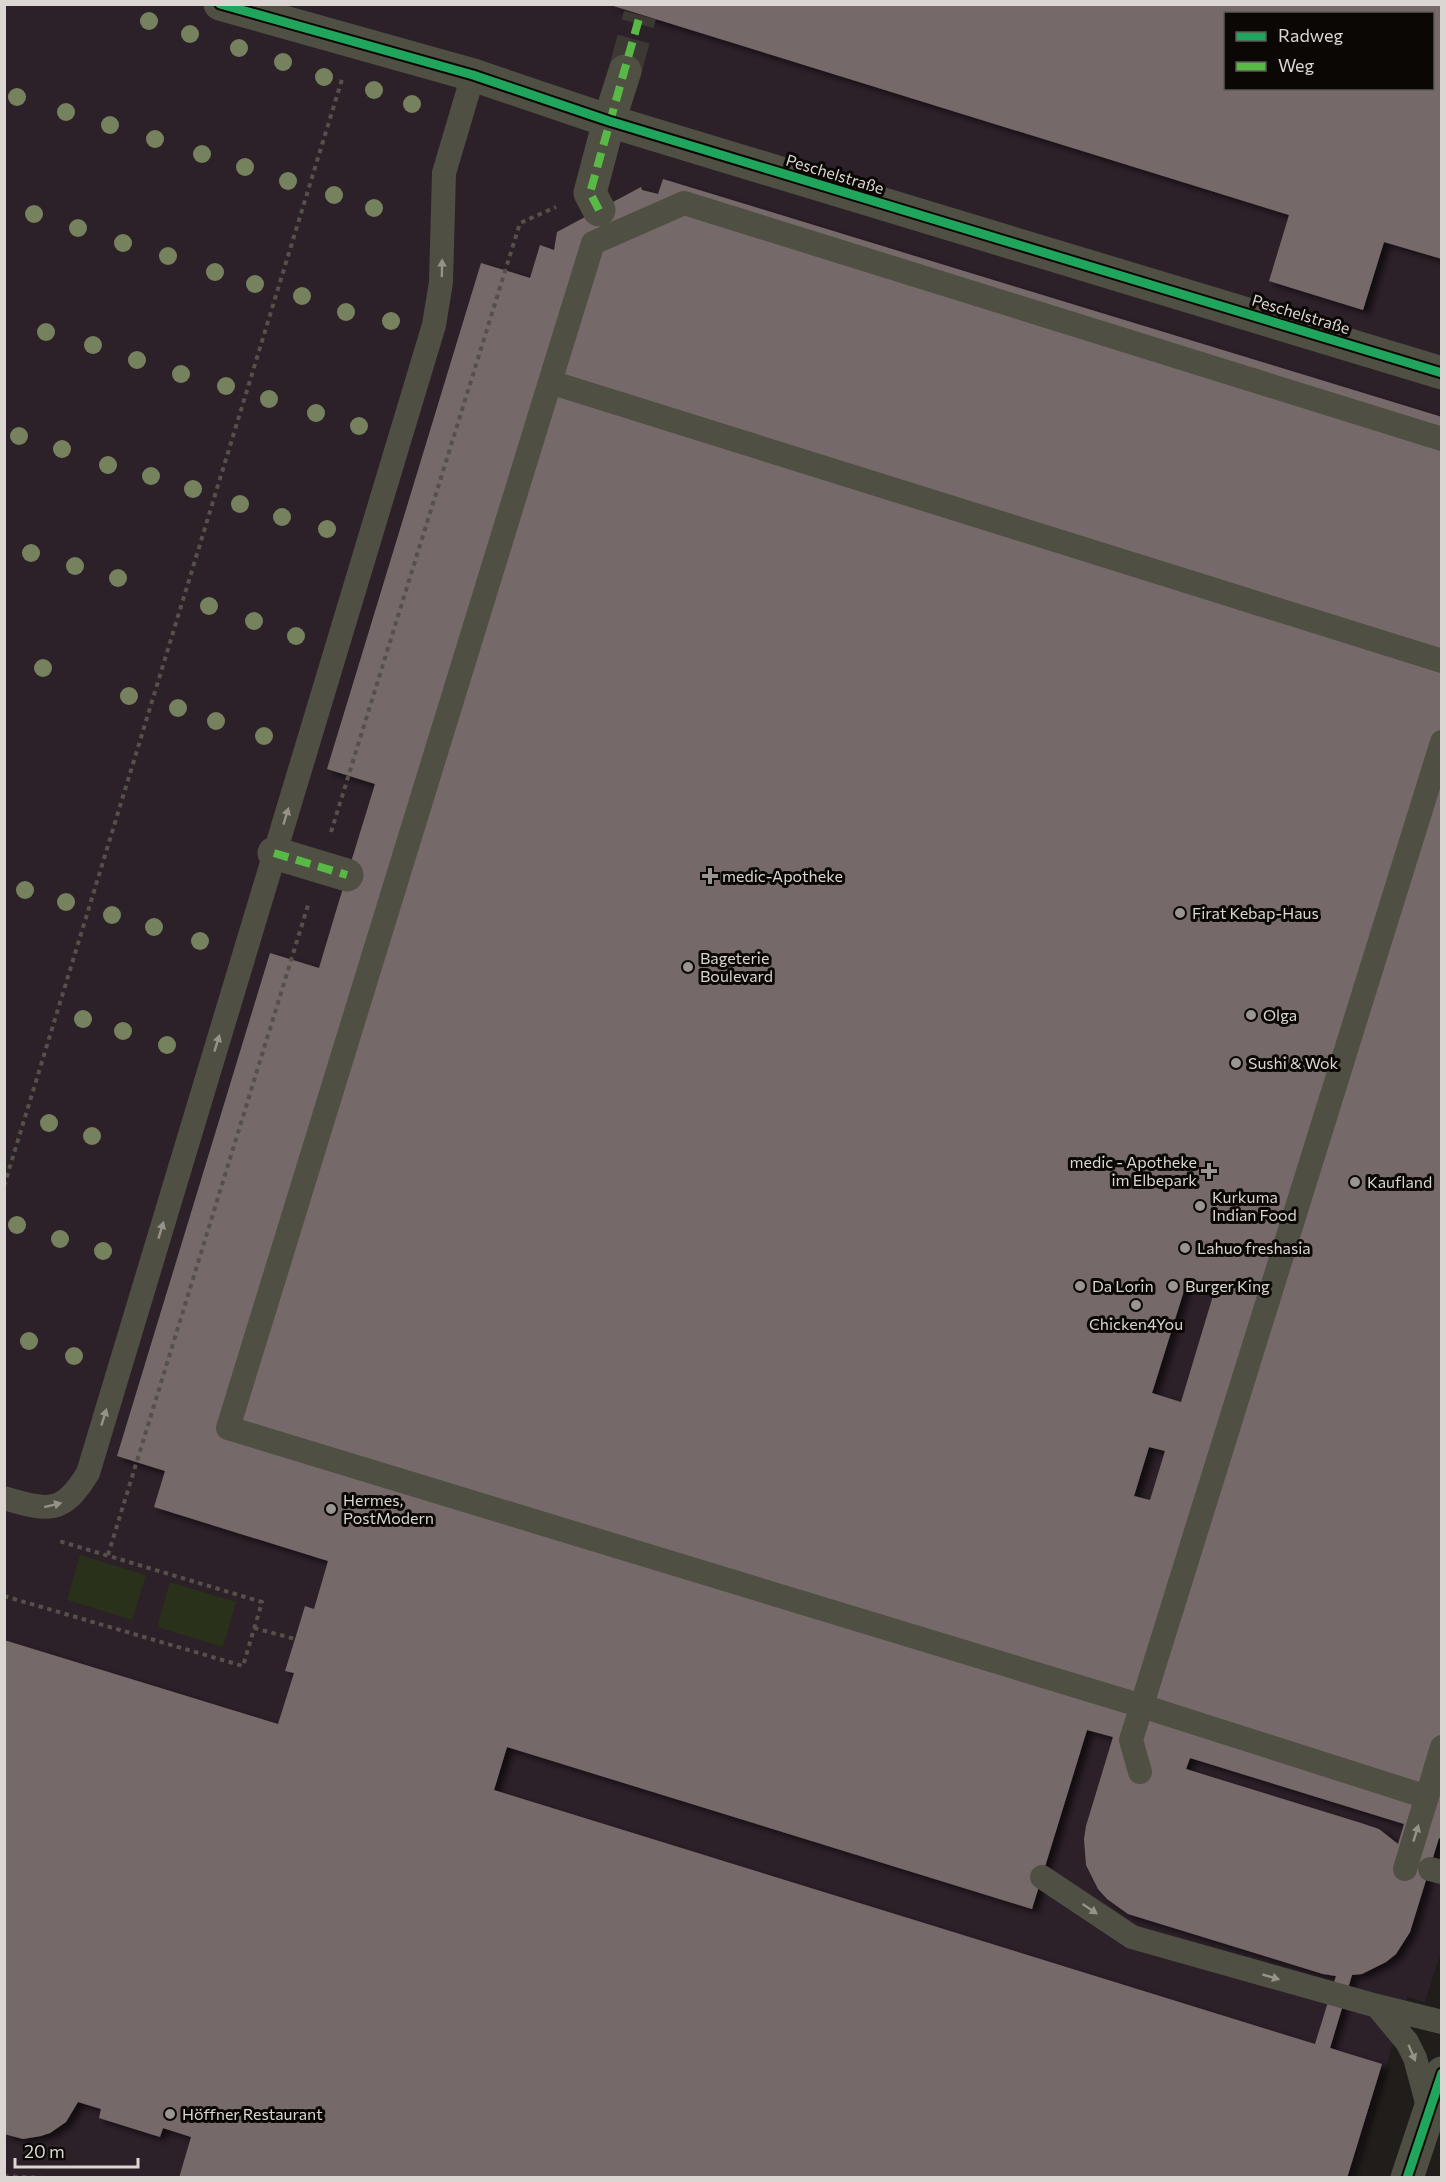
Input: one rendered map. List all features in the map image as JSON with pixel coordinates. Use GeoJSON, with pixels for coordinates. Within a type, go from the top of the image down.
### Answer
{"type":"FeatureCollection","features":[{"type":"Feature","properties":{"kind":"street","name":"Peschelstraße"},"geometry":{"type":"LineString","coordinates":[[232,6],[473,75],[609,121],[1442,373]]}},
{"type":"Feature","properties":{"kind":"street"},"geometry":{"type":"LineString","coordinates":[[599,210],[590,193],[625,71]]}},
{"type":"Feature","properties":{"kind":"street"},"geometry":{"type":"LineString","coordinates":[[274,853],[347,875]]}},
{"type":"Feature","properties":{"kind":"street"},"geometry":{"type":"LineString","coordinates":[[1407,2178],[1442,2073]]}},
{"type":"Feature","properties":{"kind":"lane"},"geometry":{"type":"LineString","coordinates":[[4,1498],[39,1508],[59,1505],[76,1493],[88,1473],[434,326],[441,282],[444,173],[473,75]]}},
{"type":"Feature","properties":{"kind":"lane"},"geometry":{"type":"LineString","coordinates":[[1426,1797],[1142,1706],[228,1428],[593,243],[684,202],[1442,439]]}},
{"type":"Feature","properties":{"kind":"lane"},"geometry":{"type":"LineString","coordinates":[[550,382],[1442,662]]}},
{"type":"Feature","properties":{"kind":"lane"},"geometry":{"type":"LineString","coordinates":[[1140,1772],[1131,1740],[1442,742]]}},
{"type":"Feature","properties":{"kind":"lane"},"geometry":{"type":"LineString","coordinates":[[1405,1869],[1442,1747]]}},
{"type":"Feature","properties":{"kind":"lane"},"geometry":{"type":"LineString","coordinates":[[1042,1876],[1132,1937],[1377,2007],[1442,2022]]}},
{"type":"Feature","properties":{"kind":"lane"},"geometry":{"type":"LineString","coordinates":[[1377,2007],[1407,2042],[1415,2058],[1429,2110]]}},
{"type":"Feature","properties":{"kind":"path"},"geometry":{"type":"LineString","coordinates":[[4,1186],[354,42]]}},
{"type":"Feature","properties":{"kind":"path"},"geometry":{"type":"LineString","coordinates":[[4,1596],[243,1666],[262,1602],[56,1540]]}},
{"type":"Feature","properties":{"kind":"path"},"geometry":{"type":"LineString","coordinates":[[255,1628],[294,1639]]}},
{"type":"Feature","properties":{"kind":"path"},"geometry":{"type":"LineString","coordinates":[[4,2176],[44,2178]]}},
{"type":"Feature","properties":{"kind":"shaded area"},"geometry":{"type":"Polygon","coordinates":[[[5,5],[1441,5],[1442,1949],[1425,2002],[1407,1997],[1353,2177],[5,2178],[5,5]]]}},
{"type":"Feature","properties":{"kind":"green space"},"geometry":{"type":"Polygon","coordinates":[[[80,1555],[146,1575],[132,1620],[67,1600],[80,1555]]]}},
{"type":"Feature","properties":{"kind":"green space"},"geometry":{"type":"Polygon","coordinates":[[[170,1582],[236,1602],[223,1647],[157,1627],[170,1582]]]}},
{"type":"Feature","properties":{"kind":"building"},"geometry":{"type":"Polygon","coordinates":[[[607,4],[1442,4],[1442,259],[1384,242],[1363,310],[1269,281],[1289,215],[607,4]]]}},
{"type":"Feature","properties":{"kind":"building"},"geometry":{"type":"Polygon","coordinates":[[[663,179],[1442,417],[1442,1839],[1439,1838],[1410,1932],[1396,1954],[1386,1962],[1362,1974],[1352,1975],[1330,2048],[1382,2064],[1347,2178],[179,2178],[191,2137],[163,2128],[160,2137],[99,2118],[101,2109],[78,2102],[66,2122],[50,2133],[23,2139],[4,2134],[4,1640],[278,1724],[294,1673],[285,1671],[305,1606],[314,1609],[328,1561],[154,1507],[165,1471],[117,1456],[270,953],[319,968],[375,784],[327,769],[481,263],[530,278],[540,245],[554,250],[557,232],[641,187],[642,190],[658,194],[663,179]],[[1187,1281],[1152,1393],[1181,1402],[1215,1289],[1187,1281]],[[1149,1447],[1134,1496],[1150,1500],[1165,1451],[1149,1447]],[[1087,1730],[1032,1909],[507,1747],[494,1790],[1315,2044],[1336,1976],[1128,1914],[1107,1899],[1098,1889],[1086,1865],[1084,1839],[1113,1737],[1087,1730]],[[1190,1758],[1186,1769],[1379,1829],[1398,1844],[1404,1824],[1190,1758]]]}},
{"type":"Feature","properties":{"kind":"tunnel"},"geometry":{"type":"LineString","coordinates":[[625,71],[640,15]]}},
{"type":"Feature","properties":{"kind":"marked path"},"geometry":{"type":"LineString","coordinates":[[599,210],[590,193],[640,15]]}},
{"type":"Feature","properties":{"kind":"marked path"},"geometry":{"type":"LineString","coordinates":[[274,853],[347,875]]}},
{"type":"Feature","properties":{"kind":"cycle path"},"geometry":{"type":"LineString","coordinates":[[220,4],[473,75],[609,121],[1442,373]]}},
{"type":"Feature","properties":{"kind":"cycle path"},"geometry":{"type":"LineString","coordinates":[[1407,2178],[1442,2073]]}},
{"type":"Feature","properties":{"kind":"place","name":"medic-Apotheke"},"geometry":{"type":"Point","coordinates":[710,876]}},
{"type":"Feature","properties":{"kind":"place","name":"Firat Kebap-Haus"},"geometry":{"type":"Point","coordinates":[1180,913]}},
{"type":"Feature","properties":{"kind":"place","name":"Bageterie Boulevard"},"geometry":{"type":"Point","coordinates":[688,967]}},
{"type":"Feature","properties":{"kind":"place","name":"Olga"},"geometry":{"type":"Point","coordinates":[1251,1015]}},
{"type":"Feature","properties":{"kind":"place","name":"Sushi & Wok"},"geometry":{"type":"Point","coordinates":[1236,1063]}},
{"type":"Feature","properties":{"kind":"place","name":"medic - Apotheke im Elbepark"},"geometry":{"type":"Point","coordinates":[1209,1171]}},
{"type":"Feature","properties":{"kind":"place","name":"Kaufland"},"geometry":{"type":"Point","coordinates":[1355,1182]}},
{"type":"Feature","properties":{"kind":"place","name":"Kurkuma Indian Food"},"geometry":{"type":"Point","coordinates":[1200,1206]}},
{"type":"Feature","properties":{"kind":"place","name":"Lahuo freshasia"},"geometry":{"type":"Point","coordinates":[1185,1248]}},
{"type":"Feature","properties":{"kind":"place","name":"Da Lorin"},"geometry":{"type":"Point","coordinates":[1080,1286]}},
{"type":"Feature","properties":{"kind":"place","name":"Burger King"},"geometry":{"type":"Point","coordinates":[1173,1286]}},
{"type":"Feature","properties":{"kind":"place","name":"Chicken4You"},"geometry":{"type":"Point","coordinates":[1136,1305]}},
{"type":"Feature","properties":{"kind":"place","name":"Hermes, PostModern"},"geometry":{"type":"Point","coordinates":[331,1509]}},
{"type":"Feature","properties":{"kind":"place","name":"Höffner Restaurant"},"geometry":{"type":"Point","coordinates":[170,2114]}}]}
